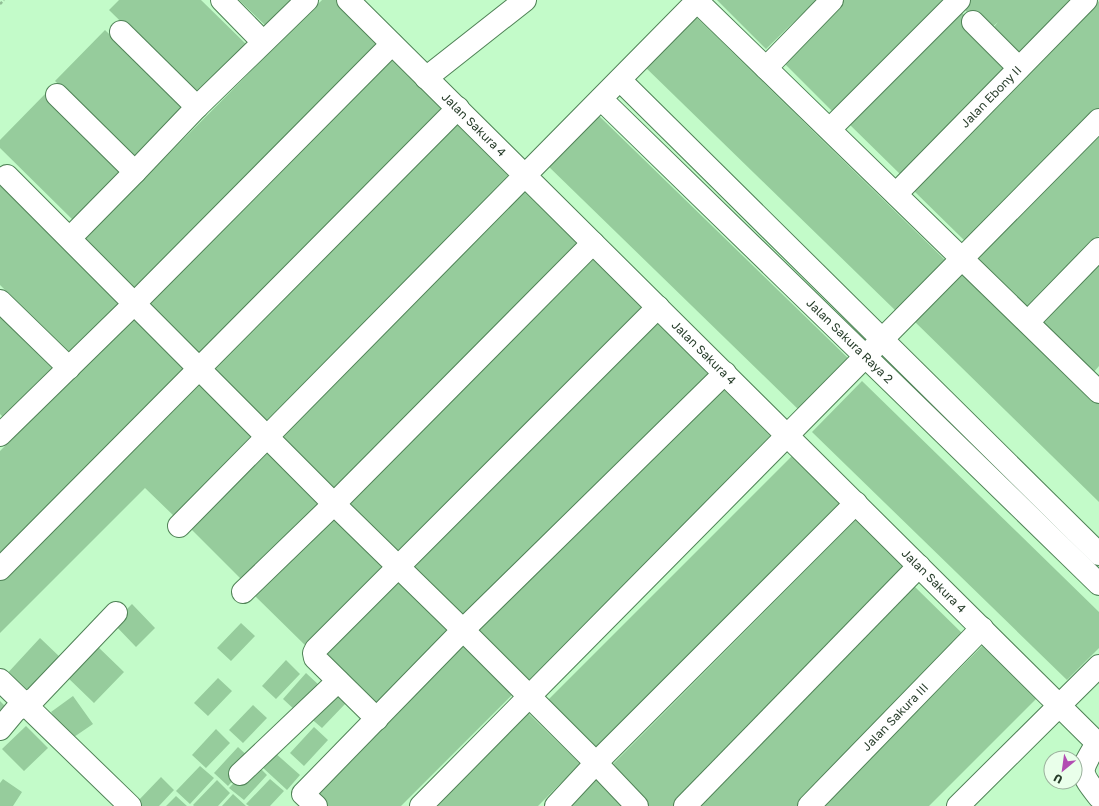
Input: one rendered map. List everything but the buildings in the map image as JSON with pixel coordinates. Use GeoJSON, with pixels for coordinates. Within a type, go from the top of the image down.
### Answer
{"type":"FeatureCollection","features":[{"type":"Feature","properties":{"kind":"street"},"geometry":{"type":"LineString","coordinates":[[222,0],[263,42]]}},
{"type":"Feature","properties":{"kind":"street"},"geometry":{"type":"LineString","coordinates":[[70,238],[197,107],[307,0]]}},
{"type":"Feature","properties":{"kind":"street","name":"Jalan Sakura 4"},"geometry":{"type":"LineString","coordinates":[[348,0],[1098,744]]}},
{"type":"Feature","properties":{"kind":"street"},"geometry":{"type":"LineString","coordinates":[[426,78],[525,0]]}},
{"type":"Feature","properties":{"kind":"street"},"geometry":{"type":"LineString","coordinates":[[180,526],[526,176],[697,0],[962,259],[1097,387]]}},
{"type":"Feature","properties":{"kind":"street"},"geometry":{"type":"LineString","coordinates":[[766,68],[832,0]]}},
{"type":"Feature","properties":{"kind":"street"},"geometry":{"type":"LineString","coordinates":[[830,129],[959,0]]}},
{"type":"Feature","properties":{"kind":"street","name":"Jalan Ebony II"},"geometry":{"type":"LineString","coordinates":[[896,194],[1086,0]]}},
{"type":"Feature","properties":{"kind":"street"},"geometry":{"type":"LineString","coordinates":[[973,22],[1019,68]]}},
{"type":"Feature","properties":{"kind":"street"},"geometry":{"type":"LineString","coordinates":[[121,32],[197,107]]}},
{"type":"Feature","properties":{"kind":"street"},"geometry":{"type":"LineString","coordinates":[[1,432],[134,304],[392,44]]}},
{"type":"Feature","properties":{"kind":"street","name":"Jalan Sakura Raya 2"},"geometry":{"type":"LineString","coordinates":[[620,80],[1099,554]]}},
{"type":"Feature","properties":{"kind":"street"},"geometry":{"type":"LineString","coordinates":[[57,95],[135,172]]}},
{"type":"Feature","properties":{"kind":"street","name":"Jalan Sakura Raya 2"},"geometry":{"type":"LineString","coordinates":[[601,99],[1099,584]]}},
{"type":"Feature","properties":{"kind":"street"},"geometry":{"type":"LineString","coordinates":[[0,569],[458,108]]}},
{"type":"Feature","properties":{"kind":"street"},"geometry":{"type":"LineString","coordinates":[[421,806],[1099,120]]}},
{"type":"Feature","properties":{"kind":"street"},"geometry":{"type":"LineString","coordinates":[[7,176],[334,504],[463,630],[637,806]]}},
{"type":"Feature","properties":{"kind":"street"},"geometry":{"type":"LineString","coordinates":[[243,592],[334,504],[593,243]]}},
{"type":"Feature","properties":{"kind":"street"},"geometry":{"type":"LineString","coordinates":[[1028,322],[1099,249]]}},
{"type":"Feature","properties":{"kind":"street"},"geometry":{"type":"LineString","coordinates":[[0,301],[68,368]]}},
{"type":"Feature","properties":{"kind":"street"},"geometry":{"type":"LineString","coordinates":[[377,719],[315,658],[314,653],[316,649],[658,307]]}},
{"type":"Feature","properties":{"kind":"street"},"geometry":{"type":"LineString","coordinates":[[316,806],[303,794],[463,630],[725,373]]}},
{"type":"Feature","properties":{"kind":"street"},"geometry":{"type":"LineString","coordinates":[[556,806],[596,763],[856,503]]}},
{"type":"Feature","properties":{"kind":"street"},"geometry":{"type":"LineString","coordinates":[[685,806],[919,566]]}},
{"type":"Feature","properties":{"kind":"street"},"geometry":{"type":"LineString","coordinates":[[0,729],[24,703],[35,698],[116,613]]}},
{"type":"Feature","properties":{"kind":"street","name":"Jalan Sakura III"},"geometry":{"type":"LineString","coordinates":[[810,806],[982,628]]}},
{"type":"Feature","properties":{"kind":"street"},"geometry":{"type":"LineString","coordinates":[[958,806],[1099,666]]}},
{"type":"Feature","properties":{"kind":"street"},"geometry":{"type":"LineString","coordinates":[[0,680],[130,806]]}},
{"type":"Feature","properties":{"kind":"street"},"geometry":{"type":"LineString","coordinates":[[240,774],[338,681]]}},
{"type":"Feature","properties":{"kind":"street"},"geometry":{"type":"LineString","coordinates":[[1098,744],[1083,768],[1083,773],[1085,779],[1099,797]]}},
{"type":"Feature","properties":{"kind":"path"},"geometry":{"type":"LineString","coordinates":[[0,4],[4,0]]}}]}
